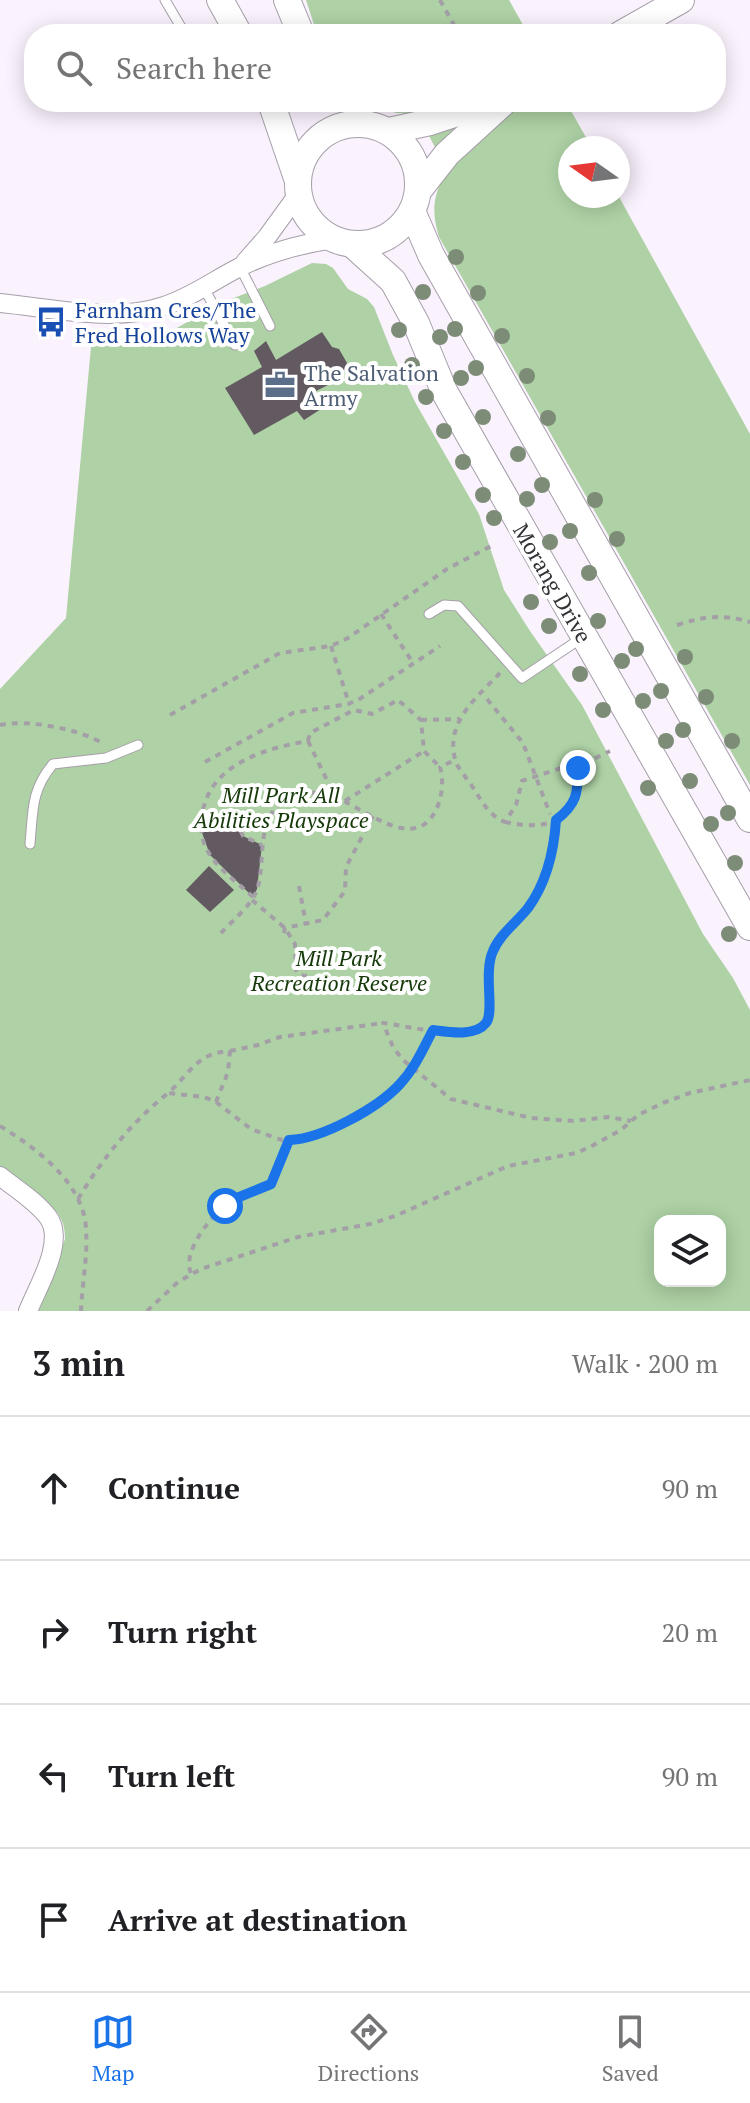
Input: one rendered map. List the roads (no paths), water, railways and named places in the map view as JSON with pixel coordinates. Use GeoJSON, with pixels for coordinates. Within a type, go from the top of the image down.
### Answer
{"type":"FeatureCollection","features":[{"type":"Feature","properties":{"kind":"main road"},"geometry":{"type":"LineString","coordinates":[[220,0],[233,24]]}},
{"type":"Feature","properties":{"kind":"main road"},"geometry":{"type":"LineString","coordinates":[[287,0],[297,24]]}},
{"type":"Feature","properties":{"kind":"main road"},"geometry":{"type":"LineString","coordinates":[[639,24],[681,0]]}},
{"type":"Feature","properties":{"kind":"main road"},"geometry":{"type":"LineString","coordinates":[[274,112],[305,212],[317,228],[343,241],[370,243],[387,237],[401,226],[447,154],[493,112]]}},
{"type":"Feature","properties":{"kind":"main road"},"geometry":{"type":"LineString","coordinates":[[359,112],[403,142],[412,157],[418,173],[415,201],[431,255],[750,819]]}},
{"type":"Feature","properties":{"kind":"main road"},"geometry":{"type":"LineString","coordinates":[[298,187],[302,162],[312,145],[326,132],[344,125],[364,123],[386,130],[430,122],[460,112]]}},
{"type":"Feature","properties":{"kind":"main road","name":"Morang Drive"},"geometry":{"type":"LineString","coordinates":[[343,241],[393,281],[407,304],[444,391],[750,927]]}},
{"type":"Feature","properties":{"kind":"street"},"geometry":{"type":"LineString","coordinates":[[240,267],[267,237],[298,187]]}},
{"type":"Feature","properties":{"kind":"street"},"geometry":{"type":"LineString","coordinates":[[0,303],[128,313],[163,307],[240,267],[300,244],[343,241]]}},
{"type":"Feature","properties":{"kind":"street"},"geometry":{"type":"LineString","coordinates":[[0,1176],[42,1210],[54,1229],[55,1245],[28,1311]]}},
{"type":"Feature","properties":{"kind":"lane"},"geometry":{"type":"LineString","coordinates":[[165,0],[179,24]]}},
{"type":"Feature","properties":{"kind":"lane"},"geometry":{"type":"LineString","coordinates":[[240,267],[270,326]]}},
{"type":"Feature","properties":{"kind":"lane"},"geometry":{"type":"LineString","coordinates":[[204,288],[235,345]]}},
{"type":"Feature","properties":{"kind":"lane"},"geometry":{"type":"LineString","coordinates":[[429,614],[444,605],[458,606],[522,678],[583,637]]}},
{"type":"Feature","properties":{"kind":"lane"},"geometry":{"type":"LineString","coordinates":[[30,844],[34,798],[40,779],[53,764],[106,758],[138,745]]}},
{"type":"Feature","properties":{"kind":"place","name":"Farnham Cres/The Fred Hollows Way"},"geometry":{"type":"Point","coordinates":[51,322]}},
{"type":"Feature","properties":{"kind":"place","name":"The Salvation Army"},"geometry":{"type":"Point","coordinates":[280,385]}},
{"type":"Feature","properties":{"kind":"park label","name":"Mill Park All Abilities Playspace"},"geometry":{"type":"Point","coordinates":[281,806]}},
{"type":"Feature","properties":{"kind":"park label","name":"Mill Park Recreation Reserve"},"geometry":{"type":"Point","coordinates":[339,970]}}]}
